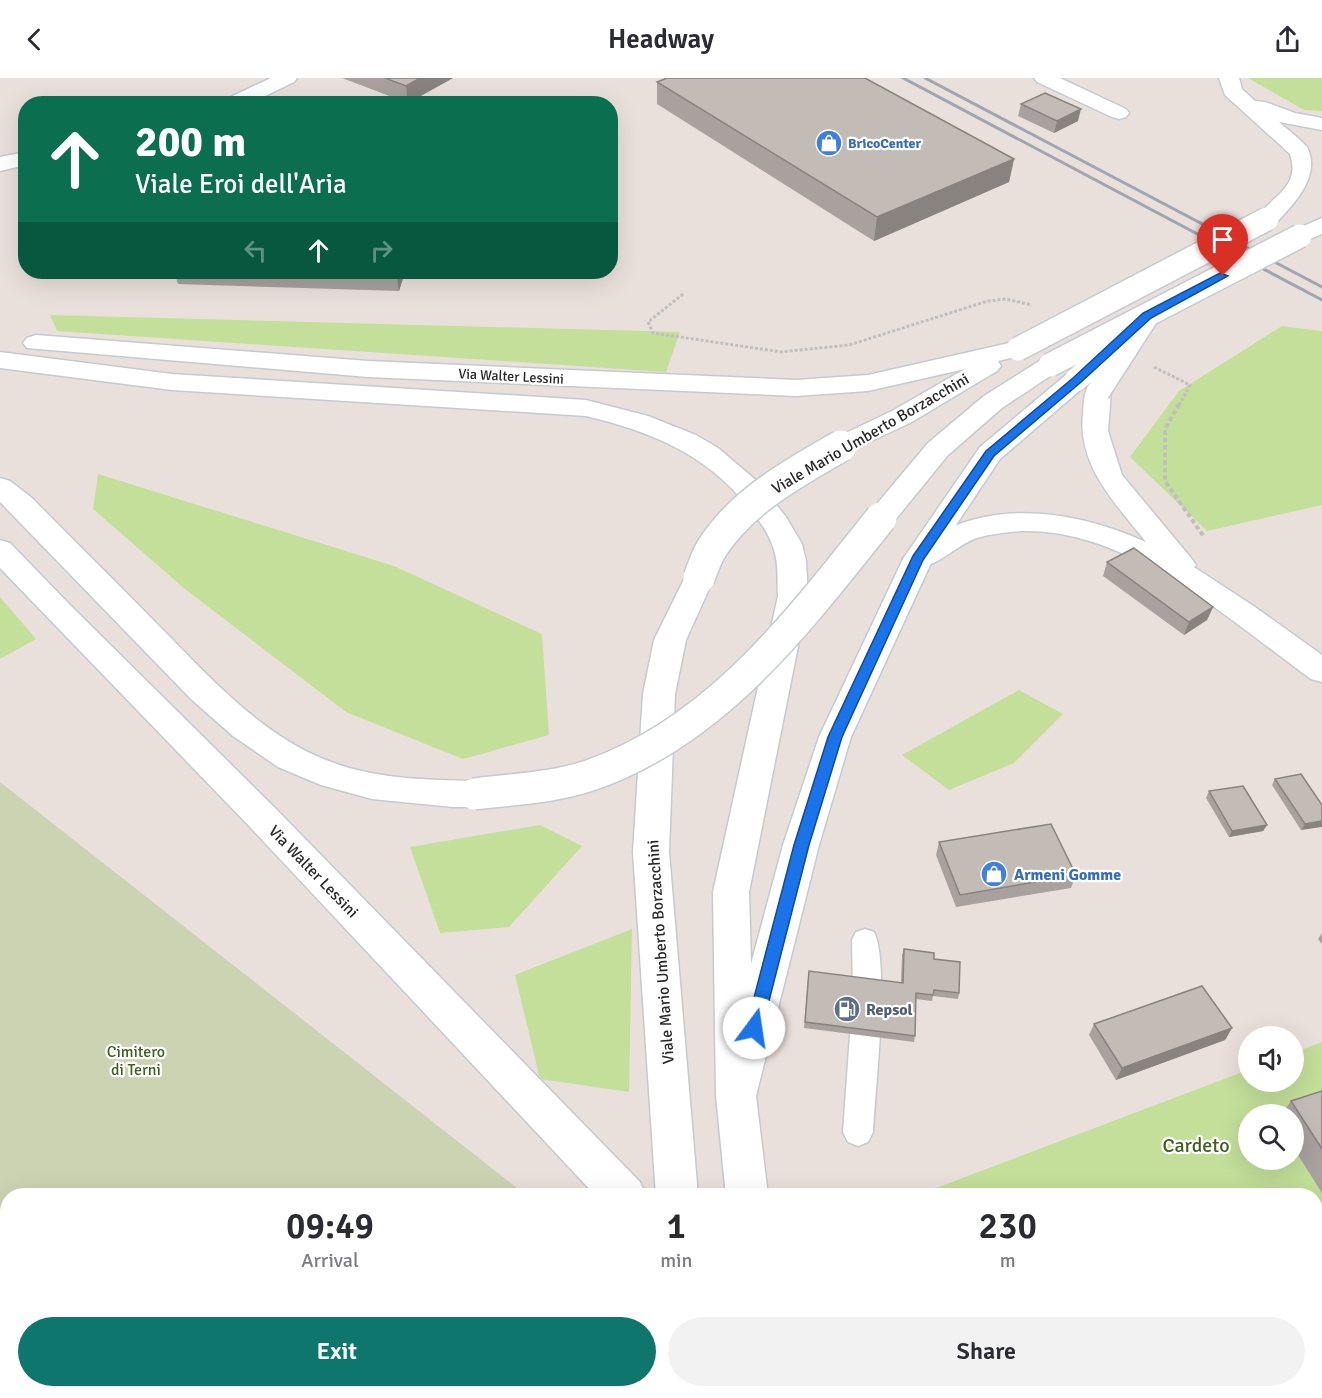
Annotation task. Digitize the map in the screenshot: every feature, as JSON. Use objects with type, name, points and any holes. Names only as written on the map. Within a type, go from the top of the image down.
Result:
[{"type":"main road","points":[[248,96],[287,78]]},
{"type":"main road","points":[[1044,78],[1119,113]]},
{"type":"main road","points":[[1229,78],[1232,91],[1300,152],[1305,167],[1302,183],[1267,219]]},
{"type":"main road","points":[[1242,100],[1290,119],[1322,124]]},
{"type":"main road","points":[[0,164],[18,160]]},
{"type":"main road","name":"Viale Mario Umberto Borzacchini","points":[[676,1188],[651,852],[659,694],[670,640],[712,549],[748,509],[784,480],[842,446],[901,417],[1018,349],[1115,298],[1267,219],[1322,194]]},
{"type":"main road","points":[[0,487],[22,505],[187,675],[261,740],[313,769],[373,787],[417,794],[474,794],[549,785],[591,775],[629,760],[681,732],[776,646],[938,448],[993,402],[1050,365],[1311,233],[1322,225]]},
{"type":"main road","points":[[746,1188],[736,1096],[801,845],[835,737],[918,559],[990,453],[1087,386],[1147,316]]},
{"type":"main road","name":"Via Walter Lessini","points":[[0,340],[368,369],[796,388],[868,383],[1018,349]]},
{"type":"main road","name":"Via Walter Lessini","points":[[0,360],[172,382],[586,408],[634,419],[687,441],[728,466],[749,486],[778,527],[789,551],[793,596],[731,892],[736,1096]]},
{"type":"main road","points":[[1087,386],[1094,431],[1109,477],[1194,580]]},
{"type":"main road","points":[[918,559],[974,529],[1011,523],[1051,523],[1095,532],[1137,547],[1194,580],[1322,671]]},
{"type":"main road","name":"Via Walter Lessini","points":[[0,550],[58,612],[264,819],[617,1188]]},
{"type":"lane","points":[[858,1132],[867,993],[865,940]]},
{"type":"green space","points":[[1248,78],[1322,78],[1322,111],[1304,110]]},
{"type":"green space","points":[[50,315],[680,332],[666,372],[57,331]]},
{"type":"green space","points":[[1282,326],[1322,331],[1322,505],[1207,531],[1130,457],[1179,391]]},
{"type":"green space","points":[[98,474],[394,566],[542,634],[549,735],[463,759],[346,712],[185,589],[93,509]]},
{"type":"green space","points":[[0,597],[36,639],[0,659]]},
{"type":"green space","points":[[1019,690],[1063,714],[1014,763],[949,790],[902,755]]},
{"type":"green space","name":"Cimitero di Terni","points":[[0,782],[517,1188],[0,1188]]},
{"type":"green space","points":[[540,825],[582,846],[509,927],[440,933],[410,847]]},
{"type":"green space","points":[[632,929],[629,1092],[540,1079],[515,975]]},
{"type":"green space","name":"Cardeto","points":[[1322,1042],[1322,1188],[936,1188],[1238,1074],[1238,1092],[1304,1092],[1304,1049]]},
{"type":"building","points":[[385,78],[420,78],[406,86]]},
{"type":"building","name":"BricoCenter","points":[[667,78],[865,78],[1014,159],[877,217],[657,82]]},
{"type":"building","points":[[1045,93],[1081,109],[1057,121],[1021,104]]},
{"type":"building","points":[[1134,548],[1213,607],[1189,622],[1107,562]]},
{"type":"building","points":[[1301,774],[1322,805],[1322,821],[1305,824],[1275,779]]},
{"type":"building","points":[[1243,786],[1267,825],[1232,831],[1209,791]]},
{"type":"building","points":[[1051,824],[1076,875],[960,895],[939,842]]},
{"type":"building","points":[[904,949],[934,953],[934,959],[960,962],[959,993],[934,990],[933,995],[916,993],[915,1036],[805,1022],[809,971],[903,983]]},
{"type":"building","points":[[1202,986],[1232,1028],[1122,1068],[1094,1024]]},
{"type":"building","points":[[1322,1091],[1322,1149],[1304,1121],[1304,1104],[1293,1104],[1291,1101]]},
{"type":"railway","points":[[903,78],[1322,300]]},
{"type":"railway","points":[[925,78],[1322,287]]},
{"type":"place","name":"BricoCenter","points":[[829,143]]},
{"type":"place","name":"Armeni Gomme","points":[[994,874]]},
{"type":"place","name":"Repsol","points":[[847,1009]]},
{"type":"route","points":[[754,1028],[801,845],[835,737],[918,559],[990,453],[1077,380],[1147,316],[1223,276]]}]
